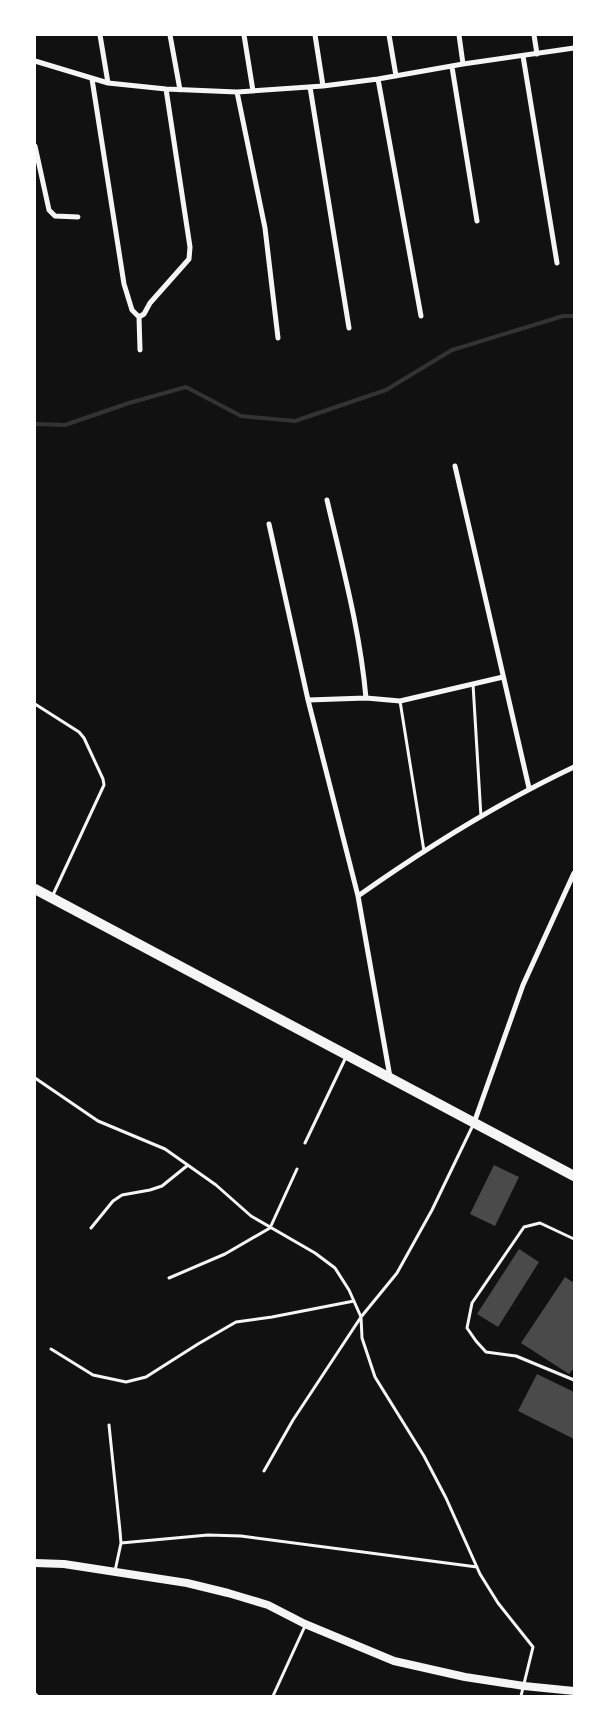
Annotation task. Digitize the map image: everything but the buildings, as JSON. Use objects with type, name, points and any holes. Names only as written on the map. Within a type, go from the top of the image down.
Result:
[{"type":"main road","points":[[35,889],[574,1176]]},
{"type":"street","points":[[100,35],[108,82]]},
{"type":"street","points":[[170,35],[180,90]]},
{"type":"street","points":[[244,35],[254,90]]},
{"type":"street","points":[[315,35],[323,86]]},
{"type":"street","points":[[389,35],[396,76]]},
{"type":"street","points":[[459,35],[463,64]]},
{"type":"street","points":[[534,35],[537,54]]},
{"type":"street","points":[[35,62],[108,82],[166,89],[237,92],[323,86],[378,79],[463,64],[574,48]]},
{"type":"street","points":[[523,56],[557,263]]},
{"type":"street","points":[[452,66],[477,222]]},
{"type":"street","points":[[92,79],[124,284],[132,310],[139,317],[140,350]]},
{"type":"street","points":[[378,79],[421,316]]},
{"type":"street","points":[[310,87],[350,328]]},
{"type":"street","points":[[139,317],[144,314],[150,303],[189,259],[190,247],[166,89]]},
{"type":"street","points":[[237,92],[264,228],[278,338]]},
{"type":"street","points":[[35,146],[49,210],[55,216],[78,217]]},
{"type":"street","points":[[455,466],[529,788]]},
{"type":"street","points":[[327,500],[354,618],[363,666],[366,698]]},
{"type":"street","points":[[269,524],[308,700],[358,896],[391,1078]]},
{"type":"street","points":[[308,700],[366,698],[400,701],[503,677]]},
{"type":"street","points":[[358,896],[424,851],[529,788],[574,767]]},
{"type":"street","points":[[474,1123],[524,985],[574,873]]},
{"type":"street","points":[[35,1563],[64,1564],[187,1583],[228,1593],[268,1606],[394,1661],[524,1686],[574,1691]]},
{"type":"lane","points":[[473,684],[481,817]]},
{"type":"lane","points":[[400,701],[424,851]]},
{"type":"lane","points":[[35,704],[79,732],[84,738],[104,785],[52,898]]},
{"type":"lane","points":[[305,1143],[347,1054]]},
{"type":"lane","points":[[35,1078],[98,1121],[166,1149],[216,1185],[251,1216],[315,1253],[335,1268],[361,1317],[362,1338],[374,1376],[424,1456],[446,1498],[477,1567],[498,1603],[533,1647],[521,1696]]},
{"type":"lane","points":[[264,1471],[292,1420],[361,1317],[396,1273],[432,1210],[474,1123]]},
{"type":"lane","points":[[91,1228],[113,1202],[122,1195],[162,1186],[188,1165]]},
{"type":"lane","points":[[169,1278],[225,1254],[270,1228],[297,1169]]},
{"type":"lane","points":[[574,1239],[540,1223],[524,1227],[472,1303],[467,1328],[486,1352],[516,1356],[574,1380]]},
{"type":"lane","points":[[51,1349],[92,1375],[126,1382],[146,1378],[236,1322],[354,1301]]},
{"type":"lane","points":[[109,1426],[120,1543],[115,1572]]},
{"type":"lane","points":[[120,1543],[208,1535],[241,1536],[477,1567]]},
{"type":"lane","points":[[273,1696],[306,1624]]},
{"type":"waterway","points":[[35,424],[65,425],[129,403],[186,387],[241,416],[295,421],[386,390],[452,350],[563,316],[574,316]]}]
